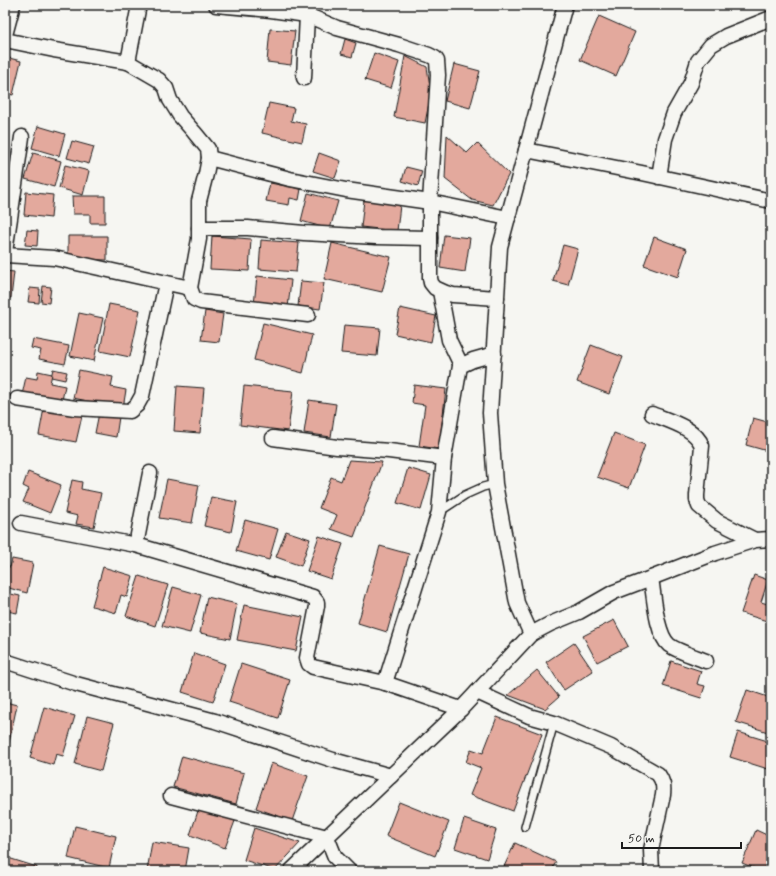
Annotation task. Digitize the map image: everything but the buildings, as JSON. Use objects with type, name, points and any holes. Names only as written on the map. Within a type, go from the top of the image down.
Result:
[{"type":"street","points":[[5,35],[13,5]]},
{"type":"street","points":[[128,62],[139,5]]},
{"type":"street","points":[[216,5],[271,10],[308,10],[337,28],[399,45],[435,58],[437,61],[438,75],[430,202],[431,283],[440,291],[453,295],[497,298]]},
{"type":"street","points":[[531,634],[517,603],[495,484],[490,413],[500,247],[565,5]]},
{"type":"street","points":[[304,78],[308,10]]},
{"type":"street","points":[[659,177],[665,139],[674,113],[691,83],[698,61],[711,45],[726,36],[771,18]]},
{"type":"street","points":[[5,40],[54,50],[128,62],[159,80],[166,88],[170,100],[180,116],[208,149],[209,158],[199,201],[199,239],[190,288],[194,299],[201,302],[308,315]]},
{"type":"street","points":[[5,252],[22,138]]},
{"type":"street","points":[[526,150],[771,201]]},
{"type":"street","points":[[209,158],[290,179],[346,190],[430,202],[508,218]]},
{"type":"street","points":[[199,228],[248,228],[304,233],[430,238]]},
{"type":"street","points":[[5,255],[54,258],[190,288]]},
{"type":"street","points":[[17,399],[75,408],[130,411],[137,405],[142,396],[166,283]]},
{"type":"street","points":[[440,291],[449,340],[461,365]]},
{"type":"street","points":[[384,683],[439,512],[444,458],[459,368],[461,365],[473,360],[494,354]]},
{"type":"street","points":[[652,414],[690,431],[700,440],[702,446],[697,495],[699,506],[717,521],[755,540]]},
{"type":"street","points":[[273,438],[337,447],[389,451],[444,458]]},
{"type":"street","points":[[136,545],[150,473]]},
{"type":"street","points":[[21,523],[136,545],[313,597],[316,600],[317,606],[307,658],[309,664],[313,667],[384,683],[461,709]]},
{"type":"street","points":[[291,871],[461,709],[531,634],[579,612],[614,592],[715,553],[755,540],[771,539]]},
{"type":"street","points":[[651,578],[659,629],[664,639],[670,645],[706,661]]},
{"type":"street","points":[[5,661],[76,684],[215,721],[333,760],[391,776]]},
{"type":"street","points":[[477,692],[529,716],[554,723],[611,747],[658,774],[664,787],[651,850],[652,871]]},
{"type":"street","points":[[172,796],[327,837]]},
{"type":"street","points":[[327,837],[335,857],[349,871]]},
{"type":"lane","points":[[439,512],[465,495],[483,487],[495,484]]},
{"type":"lane","points":[[525,827],[554,723]]}]
